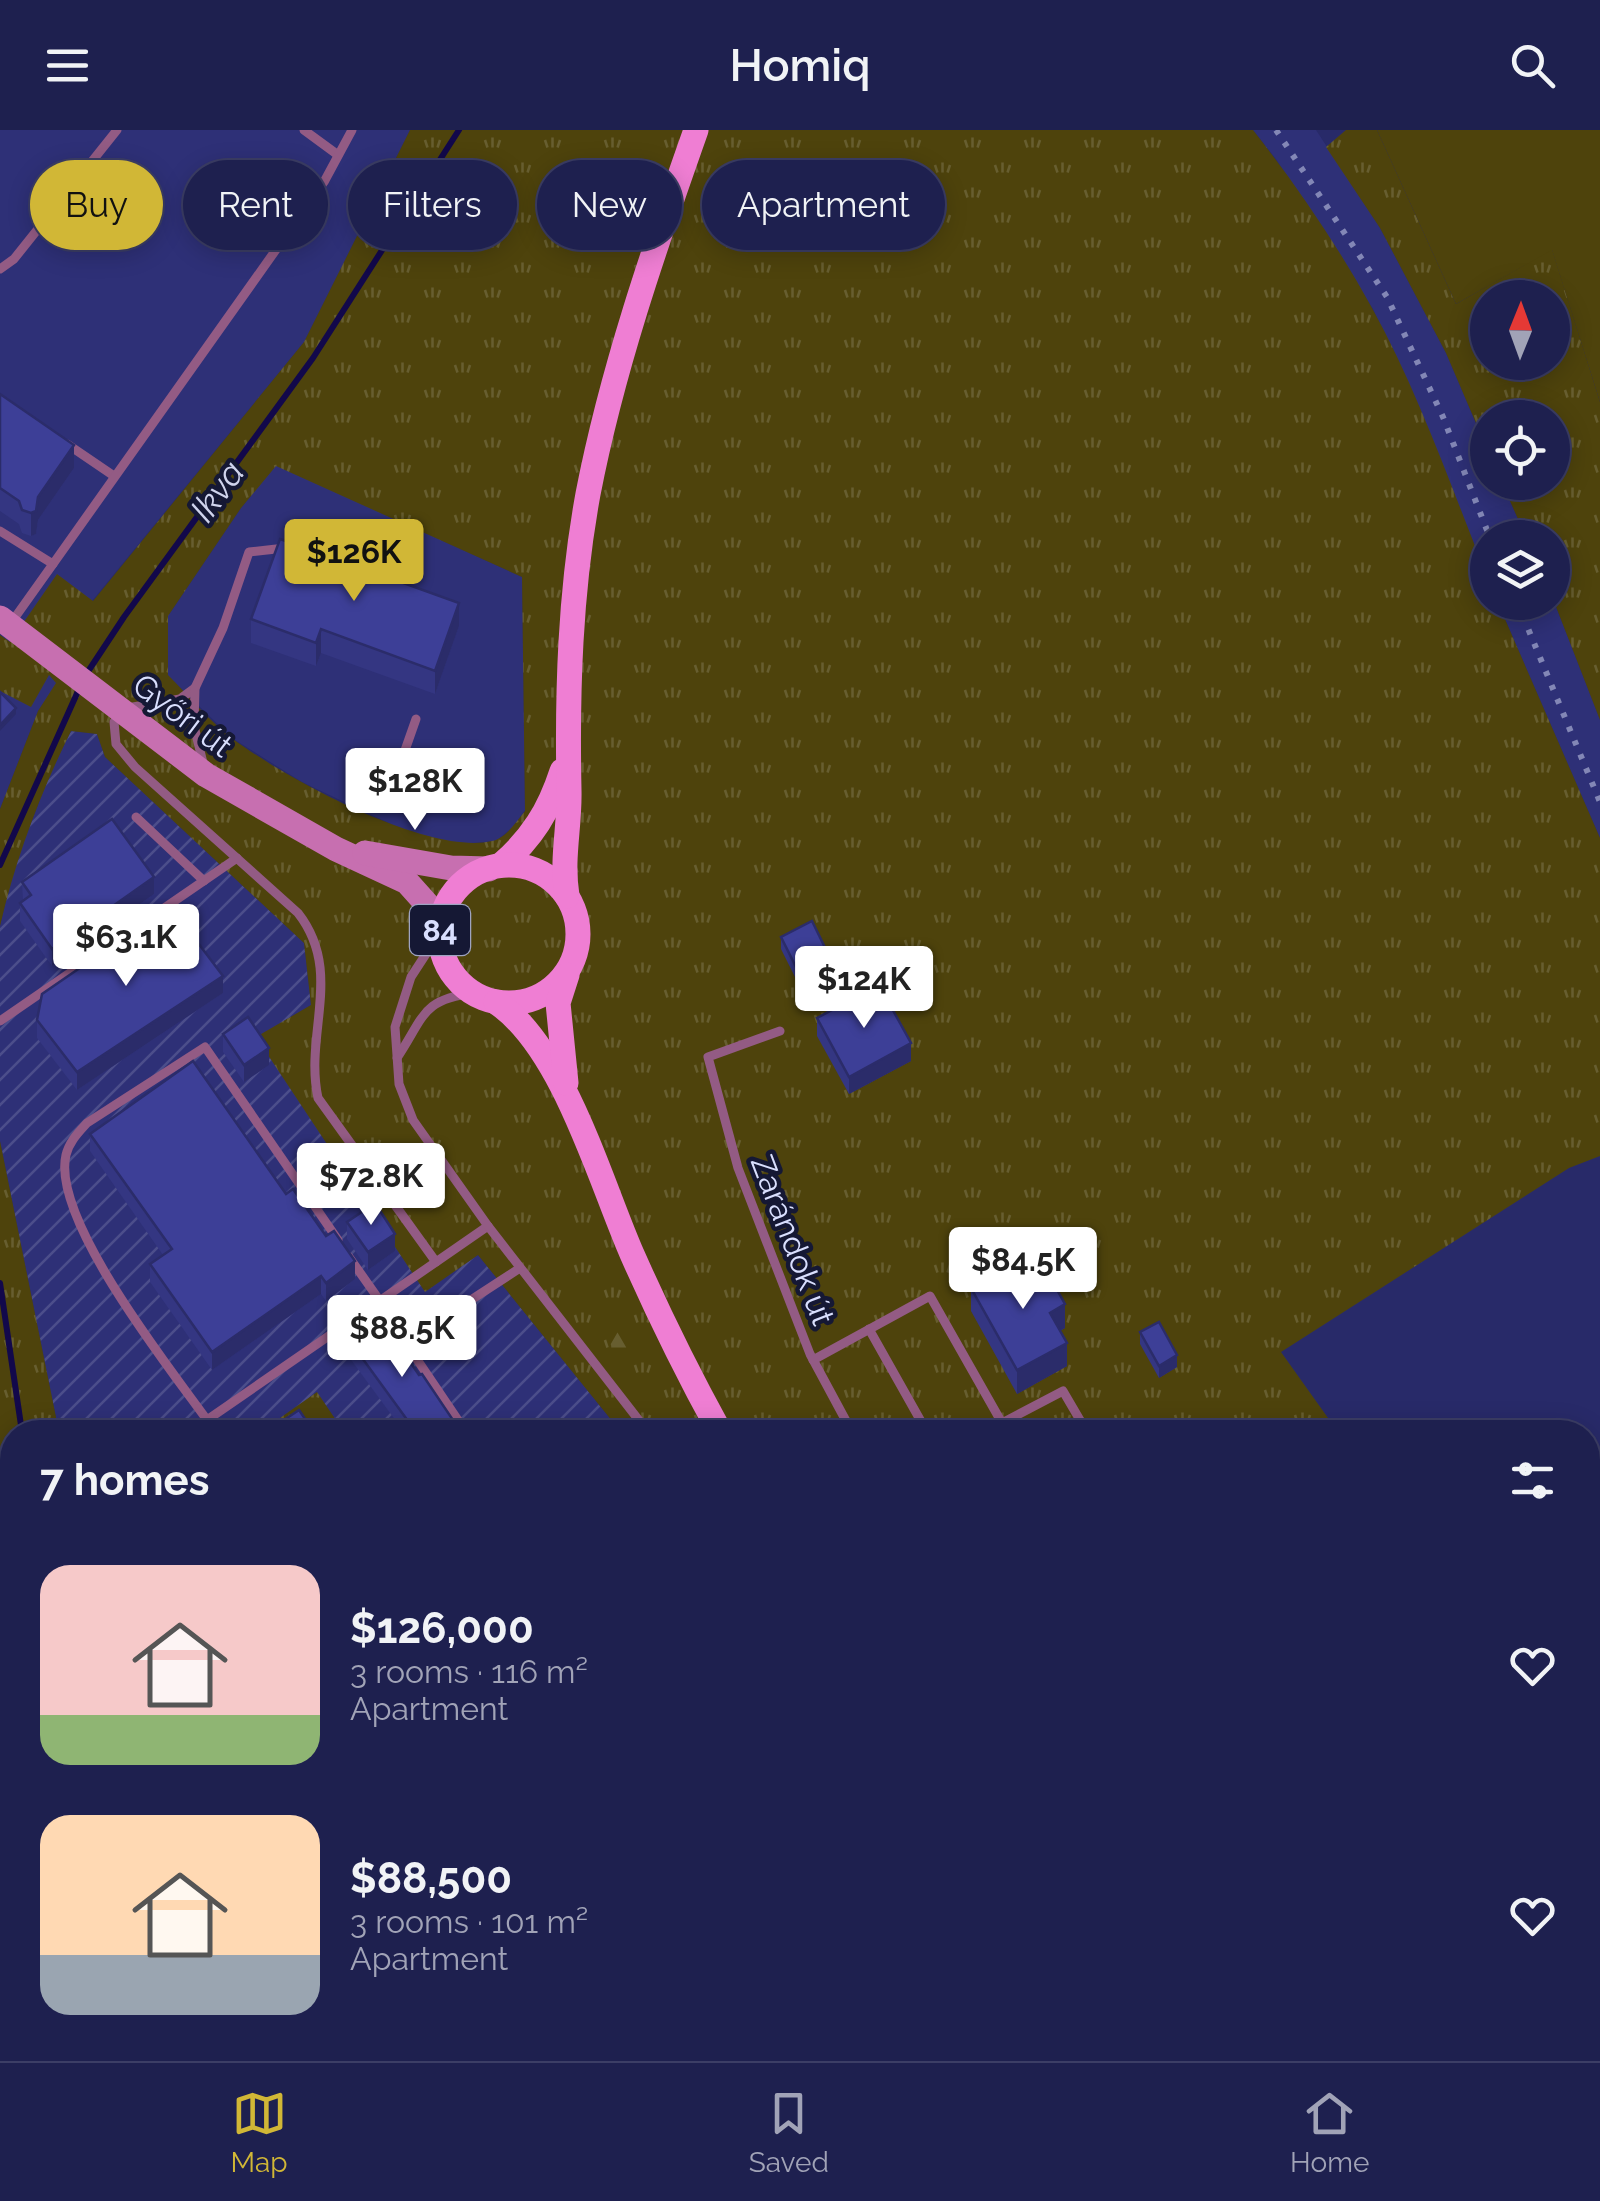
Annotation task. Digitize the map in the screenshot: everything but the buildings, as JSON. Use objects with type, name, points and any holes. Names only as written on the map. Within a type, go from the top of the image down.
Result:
[{"type":"main road","name":"84","points":[[570,1102],[560,1047],[558,1004],[576,938],[575,914],[567,896],[563,866],[569,792],[566,757],[570,634],[588,491],[618,368],[696,130]]},
{"type":"main road","name":"Győri út","points":[[5,622],[206,775],[336,848],[407,882],[440,927]]},
{"type":"main road","name":"84","points":[[566,757],[541,822],[525,844],[495,867],[465,880],[452,894],[440,927],[448,966],[485,998],[510,1012],[529,1033],[570,1102],[671,1342],[713,1420]]},
{"type":"main road","name":"Győri út","points":[[336,848],[451,868],[495,867]]},
{"type":"main road","points":[[495,867],[535,870],[551,879],[567,896]]},
{"type":"main road","points":[[485,998],[513,1003],[543,993],[568,970]]},
{"type":"lane","points":[[0,270],[14,259],[117,130]]},
{"type":"lane","points":[[304,130],[338,155]]},
{"type":"lane","points":[[5,622],[53,564],[312,198],[352,130]]},
{"type":"lane","points":[[50,432],[114,476]]},
{"type":"lane","points":[[0,530],[53,564]]},
{"type":"lane","points":[[206,775],[194,726],[195,688],[223,628],[249,552],[281,546],[297,551]]},
{"type":"lane","points":[[195,688],[180,699],[150,706],[116,706],[116,744],[135,767],[298,912],[311,929],[318,948],[322,993],[312,1073],[318,1098],[436,1262]]},
{"type":"lane","points":[[397,772],[416,719]]},
{"type":"lane","points":[[136,817],[204,881]]},
{"type":"lane","points":[[0,1021],[238,858]]},
{"type":"lane","points":[[440,927],[404,992],[395,1026],[399,1084],[413,1120],[488,1226],[639,1420]]},
{"type":"lane","points":[[397,1058],[430,1006],[445,996],[485,998]]},
{"type":"lane","name":"Zarándok út","points":[[780,1030],[708,1057],[738,1168],[813,1360],[846,1420]]},
{"type":"lane","points":[[380,1301],[202,1042],[87,1123],[73,1139],[65,1157],[66,1184],[73,1208],[116,1291],[207,1420],[380,1301],[488,1226]]},
{"type":"lane","points":[[458,1420],[414,1354],[414,1337],[520,1268]]},
{"type":"lane","points":[[813,1360],[930,1296],[1000,1420]]},
{"type":"lane","points":[[869,1328],[920,1420]]},
{"type":"lane","points":[[1008,1420],[1063,1390],[1081,1420]]},
{"type":"shaded area","points":[[0,130],[410,130],[395,160],[348,160],[350,250],[304,342],[92,601],[50,674],[57,683],[38,711],[0,809]]},
{"type":"shaded area","points":[[1253,130],[1316,130],[1380,228],[1446,353],[1470,409],[1470,500],[1510,500],[1518,520],[1470,520],[1470,534],[1373,309]]},
{"type":"shaded area","points":[[276,465],[522,577],[525,810],[496,841],[461,844],[412,834],[302,782],[232,738],[167,675],[168,616],[241,508]]},
{"type":"shaded area","points":[[1505,620],[1561,620],[1600,720],[1600,838]]},
{"type":"shaded area","points":[[71,731],[97,734],[105,757],[304,943],[311,1005],[257,1037],[425,1291],[478,1255],[611,1420],[336,1420],[317,1393],[278,1420],[57,1420],[0,1141],[0,926],[14,867]]},
{"type":"green space","points":[[410,130],[1253,130],[1331,239],[1389,340],[1470,532],[1470,620],[1505,620],[1600,838],[1600,1156],[1569,1168],[1281,1352],[1329,1420],[611,1420],[478,1255],[425,1292],[256,1037],[311,1005],[304,943],[105,757],[97,734],[71,731],[30,826],[0,926],[0,809],[38,711],[56,683],[49,675],[31,707],[0,691],[0,635],[10,642],[57,574],[93,601],[304,342],[350,250],[517,250],[517,160],[395,160]],"holes":[[[276,466],[522,577],[525,811],[506,833],[492,841],[465,843],[396,826],[358,810],[286,774],[233,739],[168,675],[168,616],[241,508]]]},
{"type":"green space","points":[[1346,130],[1377,130],[1456,304],[1470,296],[1470,380],[1570,380],[1570,306],[1600,402],[1600,720],[1561,620],[1570,620],[1570,520],[1518,520],[1510,500],[1570,500],[1570,400],[1470,400],[1470,409],[1446,353],[1380,228],[1326,147]]},
{"type":"green space","points":[[1377,130],[1600,130],[1600,402],[1570,307],[1570,280],[1561,280],[1552,250],[1499,280],[1470,280],[1470,296],[1456,304]]},
{"type":"green space","points":[[1552,249],[1562,280],[1498,280]]},
{"type":"green space","points":[[0,1141],[57,1420],[0,1420]]},
{"type":"green space","points":[[622,1327],[635,1343],[630,1379],[606,1336]]},
{"type":"green space","points":[[317,1392],[336,1420],[277,1420]]},
{"type":"waterway","name":"Ikva","points":[[87,673],[313,358],[459,130]]},
{"type":"waterway","name":"Ikva","points":[[0,865],[79,689]]},
{"type":"waterway","name":"Ikva","points":[[0,1283],[20,1420]]},
{"type":"railway","points":[[1276,130],[1387,297],[1443,417],[1483,520]]},
{"type":"railway","points":[[1524,620],[1600,802]]}]
